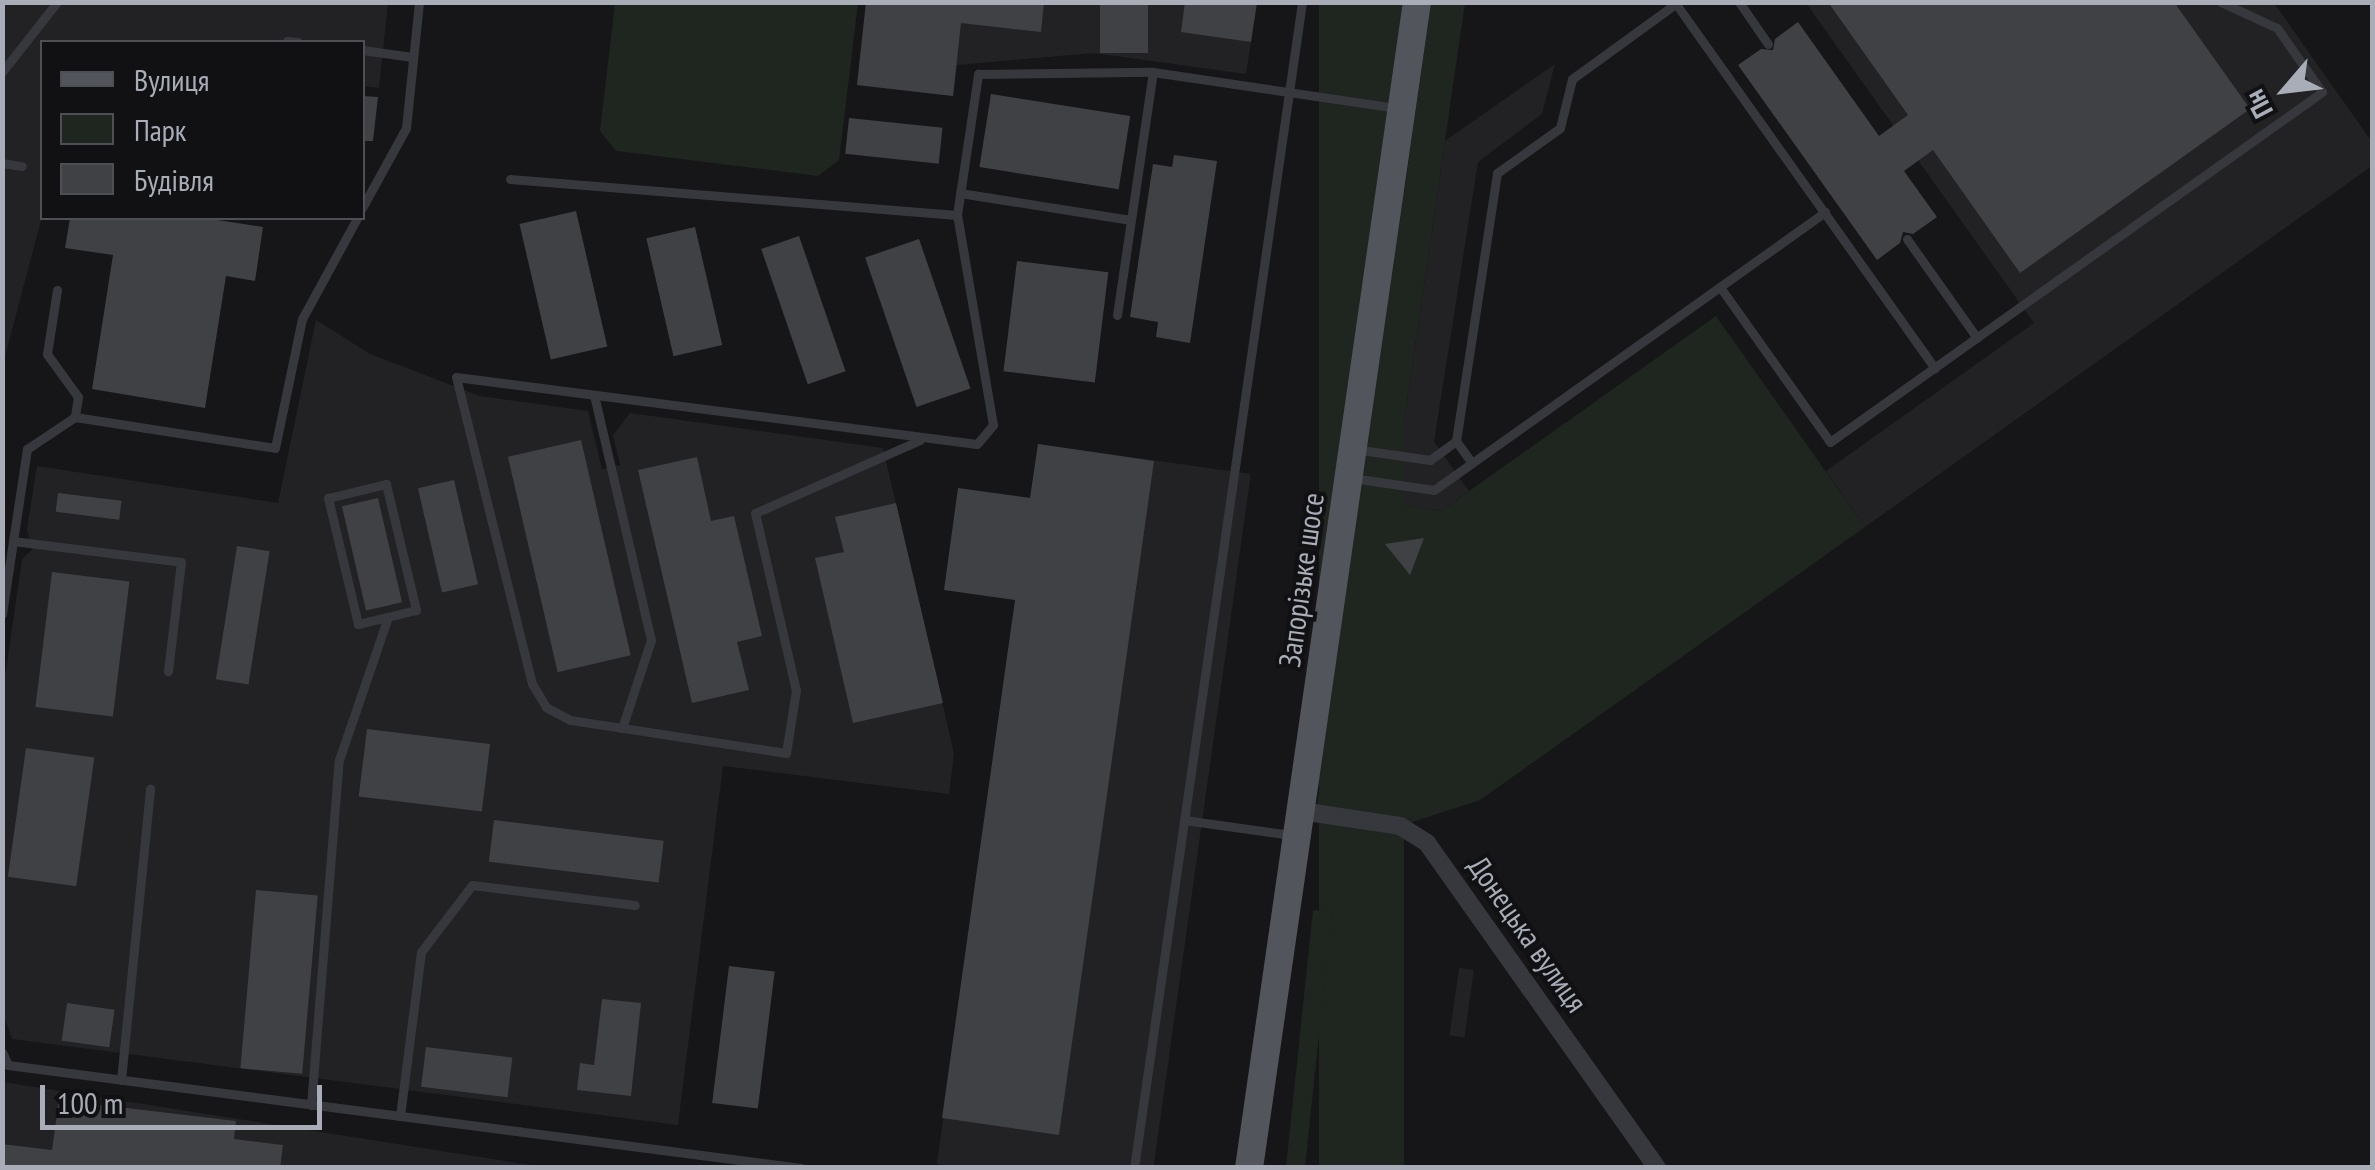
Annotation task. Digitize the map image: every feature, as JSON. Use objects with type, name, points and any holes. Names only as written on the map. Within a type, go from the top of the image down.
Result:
[{"type":"main road","name":"Запорізьке шосе","points":[[1250,1168],[1417,2]]},
{"type":"street","name":"Донецька вулиця","points":[[1299,824],[1400,826],[1427,843],[1657,1168]]},
{"type":"lane","points":[[2,72],[57,2]]},
{"type":"lane","points":[[365,203],[406,128],[419,2]]},
{"type":"lane","points":[[1134,1168],[1302,2]]},
{"type":"lane","points":[[1739,2],[1768,44]]},
{"type":"lane","points":[[1720,287],[1830,442],[2322,92],[2277,28],[2221,2]]},
{"type":"lane","points":[[1472,463],[1456,440],[1497,173],[1560,128],[1572,79],[1677,3],[1935,368]]},
{"type":"lane","points":[[365,50],[414,57]]},
{"type":"lane","points":[[1117,315],[1153,72]]},
{"type":"lane","points":[[920,440],[755,513],[796,690],[786,753],[570,720],[546,707],[532,684],[456,376],[920,440],[977,444],[992,424],[957,214],[978,74],[1153,72],[1402,109]]},
{"type":"lane","points":[[2,163],[22,166]]},
{"type":"lane","points":[[510,179],[957,214]]},
{"type":"lane","points":[[960,194],[1131,220]]},
{"type":"lane","points":[[1349,478],[1434,490],[1824,212]]},
{"type":"lane","points":[[2,614],[27,449],[75,416],[275,448],[302,319],[356,220]]},
{"type":"lane","points":[[1907,239],[1977,338]]},
{"type":"lane","points":[[57,290],[47,354],[78,397],[75,416]]},
{"type":"lane","points":[[594,396],[651,640],[622,728]]},
{"type":"lane","points":[[1353,448],[1430,460],[1456,440]]},
{"type":"lane","points":[[386,484],[416,610],[388,617],[358,624],[328,498],[386,484]]},
{"type":"lane","points":[[13,542],[182,562],[168,671]]},
{"type":"lane","points":[[311,1104],[339,760],[388,617]]},
{"type":"lane","points":[[122,1080],[150,788]]},
{"type":"lane","points":[[1184,820],[1299,824]]},
{"type":"lane","points":[[400,1116],[421,952],[472,884],[635,906]]},
{"type":"lane","points":[[2,1052],[8,1065],[800,1168]]},
{"type":"lane","points":[[681,1168],[683,1152]]},
{"type":"shaded area","points":[[3,3],[388,3],[379,88],[365,86],[365,40],[40,40],[41,220],[3,364]]},
{"type":"shaded area","points":[[866,3],[1257,3],[1246,74],[1094,53],[957,65],[953,96],[857,85]]},
{"type":"shaded area","points":[[1806,3],[2274,3],[2372,142],[2372,166],[1865,527],[1826,471],[2034,323]]},
{"type":"shaded area","points":[[1555,64],[1542,114],[1478,162],[1434,442],[1469,491],[1441,511],[1392,504],[1445,141]]},
{"type":"shaded area","points":[[316,320],[370,354],[480,396],[588,411],[602,469],[620,465],[613,435],[630,413],[883,448],[954,753],[949,794],[723,766],[678,1125],[12,1039],[3,1013],[3,691],[22,559],[32,550],[27,529],[37,466],[278,503]]},
{"type":"shaded area","points":[[1038,444],[1251,474],[1153,1168],[966,1168],[937,1164]]},
{"type":"shaded area","points":[[1459,968],[1474,970],[1464,1037],[1450,1035]]},
{"type":"shaded area","points":[[3,1082],[543,1167],[3,1167]]},
{"type":"green space","points":[[615,3],[858,3],[839,160],[818,176],[616,151],[600,131]]},
{"type":"green space","points":[[1319,3],[1404,3],[1404,1168],[1319,1168]]},
{"type":"green space","points":[[1431,3],[1465,3],[1392,504],[1441,511],[1716,316],[1865,527],[1480,800],[1400,826],[1316,813]]},
{"type":"green space","points":[[1313,910],[1332,912],[1305,1168],[1286,1168]]},
{"type":"building","points":[[866,2],[1044,2],[1041,32],[961,23],[953,96],[857,85]]},
{"type":"building","points":[[1100,2],[1148,2],[1148,53],[1100,53]]},
{"type":"building","points":[[1185,2],[1257,2],[1251,42],[1181,32]]},
{"type":"building","points":[[1828,2],[2174,2],[2250,109],[2020,273],[1933,150],[1904,171],[1937,217],[1913,234],[1903,232],[1900,243],[1877,260],[1738,65],[1761,49],[1773,50],[1775,39],[1798,22],[1879,136],[1908,115]]},
{"type":"building","points":[[991,94],[1130,116],[1119,189],[979,167]]},
{"type":"building","points":[[365,96],[378,97],[373,141],[365,141]]},
{"type":"building","points":[[849,118],[942,128],[939,164],[845,154]]},
{"type":"building","points":[[1174,155],[1217,161],[1190,343],[1156,337],[1158,322],[1130,317],[1153,164],[1172,167]]},
{"type":"building","points":[[576,211],[607,346],[551,359],[519,224]]},
{"type":"building","points":[[70,220],[218,220],[263,227],[255,281],[226,276],[205,408],[92,389],[113,255],[65,248]]},
{"type":"building","points":[[695,227],[722,345],[674,356],[646,238]]},
{"type":"building","points":[[799,236],[846,371],[808,384],[761,249]]},
{"type":"building","points":[[919,239],[970,388],[917,407],[865,258]]},
{"type":"building","points":[[1017,261],[1108,272],[1095,382],[1003,371]]},
{"type":"building","points":[[581,440],[631,655],[558,672],[508,457]]},
{"type":"building","points":[[1038,444],[1154,461],[1059,1135],[942,1118],[1015,600],[944,590],[958,488],[1030,498]]},
{"type":"building","points":[[697,457],[711,521],[734,516],[762,636],[737,642],[749,690],[692,703],[638,470]]},
{"type":"building","points":[[454,480],[478,584],[442,593],[418,488]]},
{"type":"building","points":[[58,493],[122,501],[119,520],[56,512]]},
{"type":"building","points":[[378,498],[402,602],[366,611],[342,506]]},
{"type":"building","points":[[896,503],[943,703],[853,723],[815,558],[844,552],[835,517]]},
{"type":"building","points":[[1424,538],[1410,575],[1385,544]]},
{"type":"building","points":[[237,546],[270,551],[248,685],[216,679]]},
{"type":"building","points":[[52,572],[129,582],[113,716],[35,707]]},
{"type":"building","points":[[367,729],[490,744],[482,812],[359,796]]},
{"type":"building","points":[[26,748],[94,758],[76,886],[8,877]]},
{"type":"building","points":[[494,820],[664,841],[659,883],[489,862]]},
{"type":"building","points":[[256,890],[318,895],[302,1074],[240,1068]]},
{"type":"building","points":[[729,966],[775,972],[758,1109],[712,1103]]},
{"type":"building","points":[[602,999],[641,1003],[631,1096],[577,1090],[580,1063],[594,1065]]},
{"type":"building","points":[[67,1003],[115,1010],[109,1047],[62,1041]]},
{"type":"building","points":[[426,1047],[512,1058],[507,1097],[421,1087]]},
{"type":"building","points":[[59,1100],[236,1121],[234,1139],[283,1145],[280,1168],[2,1168],[2,1144],[52,1150]]}]
